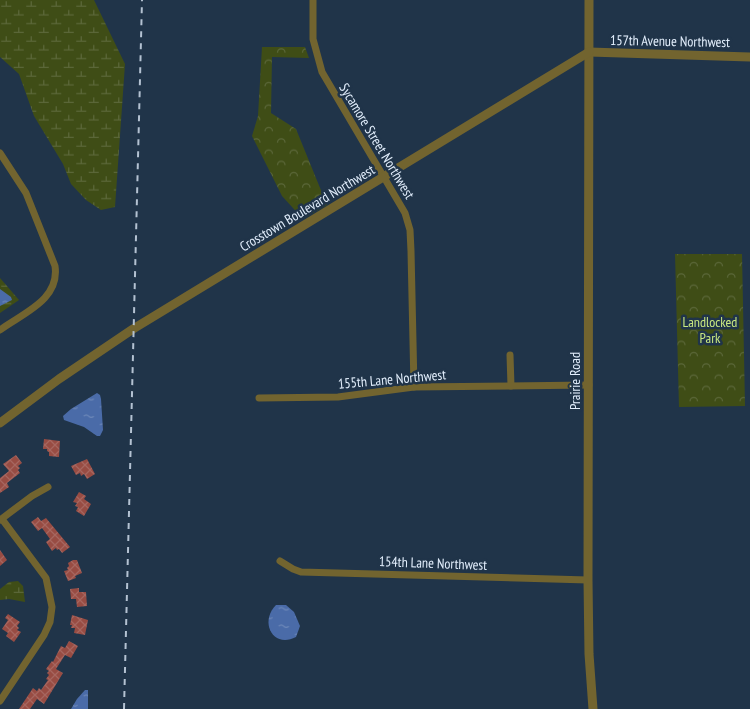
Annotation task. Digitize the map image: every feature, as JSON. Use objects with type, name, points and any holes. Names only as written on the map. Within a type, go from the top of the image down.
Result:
[{"type":"street","name":"Sycamore Street Northwest","points":[[313,0],[313,39],[322,72],[405,213],[410,230],[414,386]]},
{"type":"street","points":[[589,0],[589,52]]},
{"type":"street","name":"Crosstown Boulevard Northwest","points":[[0,423],[66,374],[133,329],[589,52]]},
{"type":"street","name":"157th Avenue Northwest","points":[[589,52],[750,57]]},
{"type":"street","name":"Prairie Road","points":[[589,52],[588,580],[589,654],[594,709]]},
{"type":"street","points":[[0,154],[26,193],[57,274],[55,284],[45,300],[0,330]]},
{"type":"street","points":[[510,355],[510,386]]},
{"type":"street","name":"155th Lane Northwest","points":[[259,398],[338,397],[414,386],[588,385]]},
{"type":"street","points":[[0,701],[44,635],[50,622],[52,607],[46,578],[1,519],[32,496],[48,487]]},
{"type":"street","name":"154th Lane Northwest","points":[[280,561],[301,572],[588,580]]},
{"type":"green space","points":[[0,0],[94,0],[125,64],[115,207],[101,210],[86,200],[71,184],[63,164],[34,116],[19,74],[0,57]]},
{"type":"green space","points":[[262,47],[305,47],[309,58],[272,57],[271,113],[296,129],[327,205],[303,219],[282,196],[252,136],[258,116]]},
{"type":"green space","name":"Landlocked Park","points":[[675,254],[742,254],[745,406],[679,407]]},
{"type":"green space","points":[[0,278],[19,300],[0,313]]},
{"type":"green space","points":[[18,581],[23,586],[25,602],[9,599],[0,600],[0,589],[9,582]]},
{"type":"water","points":[[0,289],[11,297],[12,300],[0,306]]},
{"type":"water","points":[[97,393],[101,399],[103,430],[100,436],[84,427],[64,420],[63,416]]},
{"type":"water","points":[[276,605],[286,605],[294,612],[300,626],[296,637],[288,640],[281,639],[275,637],[271,632],[269,619]]},
{"type":"water","points":[[85,690],[88,690],[88,709],[71,709],[77,699]]},
{"type":"building","points":[[44,439],[60,441],[59,457],[49,456],[47,449],[43,449]]},
{"type":"building","points":[[16,455],[22,463],[18,466],[20,473],[7,483],[9,487],[0,493],[0,478],[9,471],[3,464]]},
{"type":"building","points":[[87,459],[95,474],[87,479],[84,474],[81,476],[80,473],[76,475],[71,466]]},
{"type":"building","points":[[79,492],[86,496],[84,499],[91,504],[84,516],[76,511],[78,507],[75,506],[77,503],[73,502]]},
{"type":"building","points":[[38,517],[41,521],[46,518],[70,547],[62,553],[56,548],[52,551],[46,542],[50,539],[42,528],[38,531],[31,522]]},
{"type":"building","points":[[0,550],[7,560],[0,566]]},
{"type":"building","points":[[77,560],[82,573],[68,581],[64,571],[68,570],[68,563]]},
{"type":"building","points":[[79,588],[79,592],[86,592],[87,606],[77,607],[76,599],[71,599],[70,589]]},
{"type":"building","points":[[8,614],[20,622],[17,630],[21,632],[14,642],[6,636],[8,633],[2,629],[8,620],[5,618]]},
{"type":"building","points":[[72,615],[88,620],[85,635],[74,633],[75,628],[71,628],[72,625],[70,625]]},
{"type":"building","points":[[69,641],[78,646],[71,658],[65,655],[56,669],[63,673],[44,704],[37,699],[30,709],[19,709],[33,688],[37,691],[39,688],[41,690],[48,680],[46,679],[49,671],[46,669],[53,662],[61,646],[65,648]]},
{"type":"railway","points":[[124,709],[142,0]]}]
